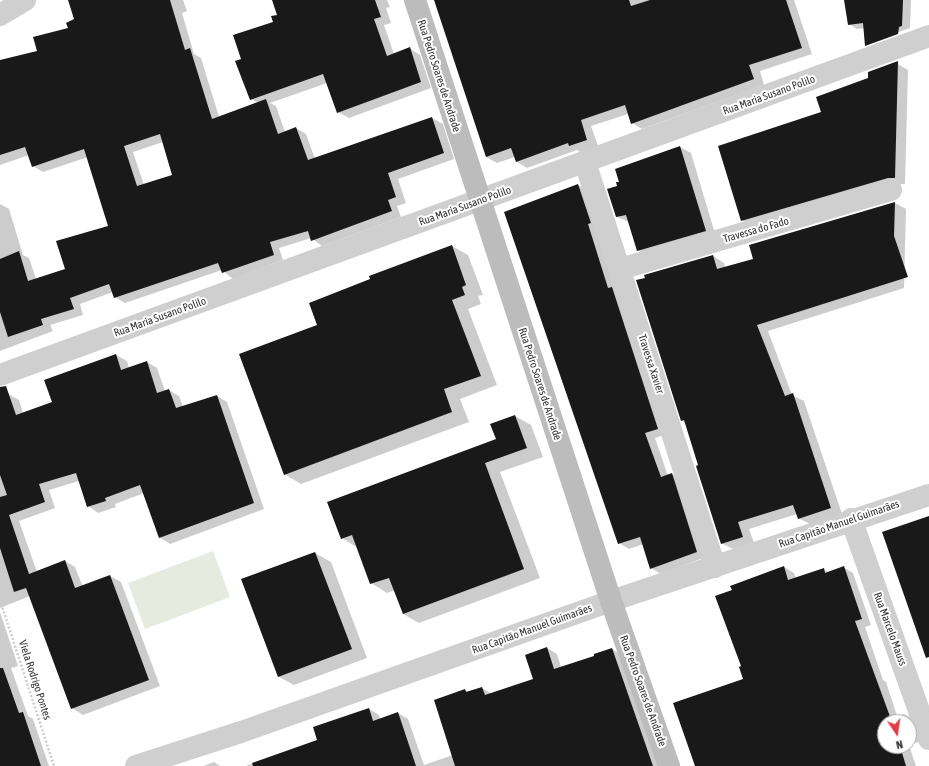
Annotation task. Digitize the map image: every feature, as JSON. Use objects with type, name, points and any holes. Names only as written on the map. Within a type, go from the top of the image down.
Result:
[{"type":"street","points":[[0,15],[25,0]]},
{"type":"street","name":"Rua Pedro Soares de Andrade","points":[[415,0],[611,601],[669,766]]},
{"type":"street","name":"Rua Maria Susano Polilo","points":[[0,375],[929,36]]},
{"type":"street","name":"Travessa Xavier","points":[[585,162],[715,566]]},
{"type":"street","name":"Travessa do Fado","points":[[620,269],[891,190]]},
{"type":"street","name":"Rua Capitão Manuel Guimarães","points":[[136,766],[241,732],[611,601],[851,519],[929,495]]},
{"type":"street","name":"Rua Marcelo Mauss","points":[[851,519],[929,739]]},
{"type":"path","name":"Viela Rodrigo Pontes","points":[[0,600],[54,766]]},
{"type":"shaded area","points":[[213,551],[230,597],[145,629],[128,583]]},
{"type":"building","points":[[68,0],[170,0],[185,50],[190,48],[212,119],[266,99],[278,134],[296,127],[308,160],[432,117],[444,153],[388,173],[396,197],[388,200],[392,211],[311,241],[308,231],[270,242],[274,255],[222,273],[218,263],[114,298],[109,284],[70,298],[74,309],[41,319],[43,325],[8,337],[0,312],[0,259],[19,251],[28,281],[65,269],[56,241],[108,226],[84,149],[32,167],[25,147],[0,155],[0,60],[37,51],[33,37],[68,28],[66,23],[74,19]],"holes":[[[160,134],[172,175],[137,186],[124,146]]]},
{"type":"building","points":[[272,0],[375,0],[381,17],[374,19],[387,56],[410,47],[421,82],[337,113],[323,74],[250,100],[235,61],[241,59],[233,35],[273,22],[271,16],[277,15]]},
{"type":"building","points":[[434,0],[629,0],[631,6],[650,0],[786,0],[802,48],[749,65],[754,79],[631,124],[625,105],[581,120],[587,140],[569,146],[568,143],[516,162],[511,148],[486,157]]},
{"type":"building","points":[[844,0],[903,0],[902,26],[899,27],[898,34],[865,46],[863,23],[848,25]]},
{"type":"building","points":[[898,61],[895,178],[888,178],[741,221],[718,146],[821,112],[816,97],[868,78],[868,72]]},
{"type":"building","points":[[680,146],[706,231],[637,251],[626,215],[616,217],[607,189],[617,186],[616,182],[619,182],[615,169]]},
{"type":"building","points":[[578,184],[591,223],[588,224],[608,288],[612,287],[658,429],[645,433],[661,477],[672,473],[697,552],[650,569],[640,537],[618,544],[504,212]]},
{"type":"building","points":[[895,202],[894,236],[908,277],[757,325],[785,396],[793,393],[831,508],[798,519],[793,505],[738,522],[743,537],[721,544],[696,466],[698,465],[684,420],[681,421],[636,280],[645,278],[644,275],[713,255],[717,269],[753,259],[749,245]]},
{"type":"building","points":[[452,245],[466,285],[462,287],[465,295],[452,300],[481,376],[444,389],[452,412],[284,475],[239,354],[317,325],[309,303],[370,279],[369,276]]},
{"type":"building","points":[[116,354],[121,370],[147,361],[157,393],[169,389],[176,408],[217,395],[254,503],[159,538],[140,485],[105,498],[106,501],[87,507],[76,473],[39,484],[45,502],[9,515],[29,574],[65,560],[75,588],[110,575],[149,680],[71,709],[26,588],[14,592],[0,548],[0,497],[7,495],[0,475],[0,387],[6,386],[16,415],[52,402],[44,380]]},
{"type":"building","points":[[515,415],[527,448],[485,463],[524,569],[403,614],[389,578],[370,584],[352,535],[341,539],[327,502],[496,439],[490,424]]},
{"type":"building","points":[[929,516],[929,657],[926,658],[882,532]]},
{"type":"building","points":[[315,552],[352,649],[278,677],[241,579]]},
{"type":"building","points":[[784,566],[788,580],[824,568],[825,573],[844,566],[862,619],[855,621],[889,714],[877,714],[877,754],[902,754],[906,766],[695,766],[673,703],[743,679],[739,667],[741,666],[715,596],[732,590],[730,586]]},
{"type":"building","points":[[547,647],[554,669],[594,656],[594,654],[612,648],[653,766],[455,766],[434,700],[465,689],[466,692],[482,687],[485,695],[533,679],[525,655]]},
{"type":"building","points":[[0,668],[3,668],[19,713],[23,712],[41,766],[0,766]]},
{"type":"building","points":[[369,708],[373,721],[398,712],[416,766],[253,766],[252,763],[317,740],[313,727]]}]
